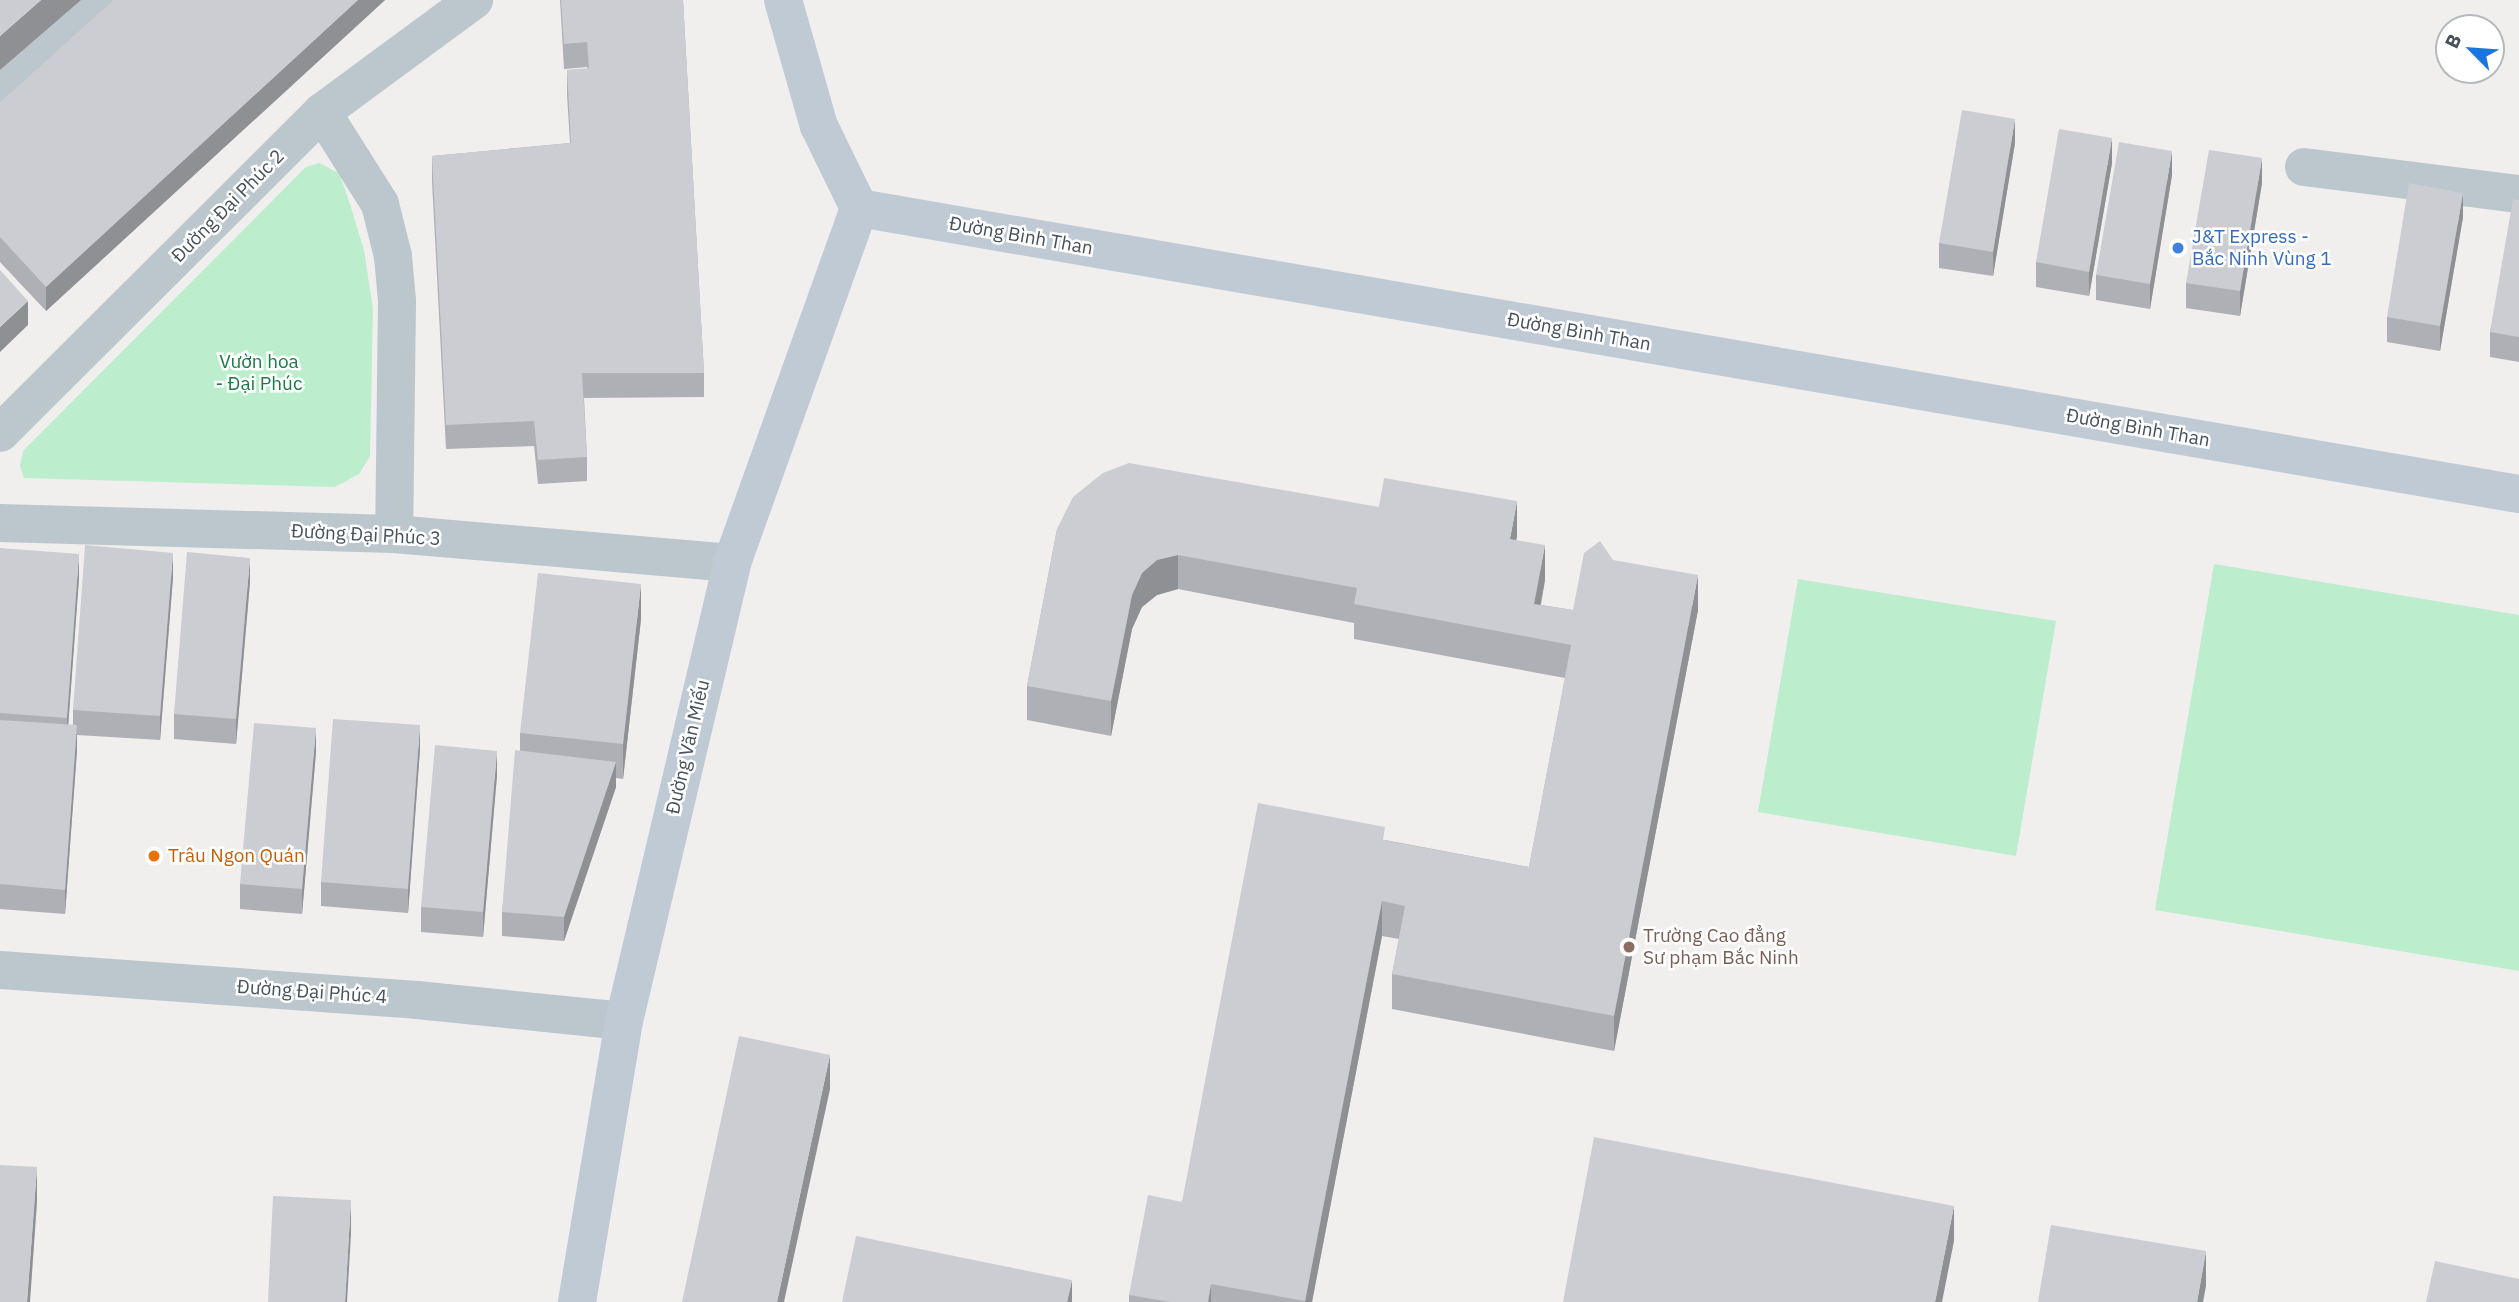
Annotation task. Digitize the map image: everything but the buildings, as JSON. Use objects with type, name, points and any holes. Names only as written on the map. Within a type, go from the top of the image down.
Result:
[{"type":"street","points":[[0,95],[107,0]]},
{"type":"street","name":"Đường Đại Phúc 2","points":[[0,433],[322,112],[474,0]]},
{"type":"street","points":[[783,0],[819,126],[859,208]]},
{"type":"street","points":[[322,112],[380,204],[393,256],[397,300],[394,534]]},
{"type":"street","points":[[2304,167],[2519,194]]},
{"type":"street","name":"Đường Bình Than","points":[[859,208],[2519,494]]},
{"type":"street","name":"Đường Văn Miếu","points":[[577,1302],[624,1021],[732,563],[859,208]]},
{"type":"street","name":"Đường Đại Phúc 3","points":[[0,523],[394,534],[732,563]]},
{"type":"street","name":"Đường Đại Phúc 4","points":[[0,970],[417,1000],[624,1021]]},
{"type":"green space","name":"Vườn hoa - Đại Phúc","points":[[319,163],[339,173],[364,250],[373,309],[370,456],[359,474],[335,487],[24,478],[20,466],[23,451],[306,167]]},
{"type":"green space","points":[[2214,564],[2519,615],[2519,971],[2155,910]]},
{"type":"green space","points":[[1798,579],[2056,621],[2016,856],[1758,812]]},
{"type":"place","name":"J&T Express - Bắc Ninh Vùng 1","points":[[2178,248]]},
{"type":"place","name":"Trâu Ngon Quán","points":[[154,856]]},
{"type":"place","name":"Trường Cao đẳng Sư phạm Bắc Ninh","points":[[1629,947]]}]
